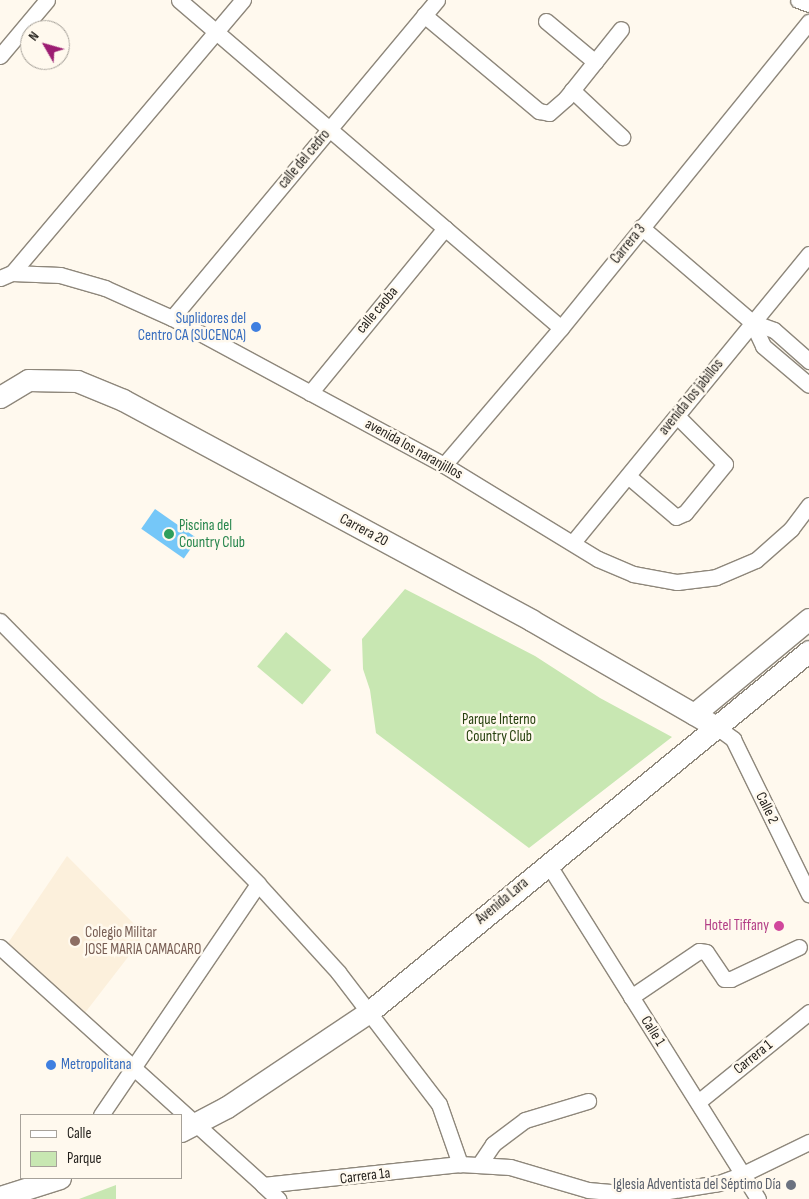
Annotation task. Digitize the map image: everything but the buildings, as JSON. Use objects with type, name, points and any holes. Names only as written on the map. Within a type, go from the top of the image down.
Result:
[{"type":"street","points":[[0,56],[47,0]]},
{"type":"street","points":[[179,0],[218,32],[328,131],[561,328]]},
{"type":"street","points":[[6,276],[218,32],[243,0]]},
{"type":"street","name":"calle del cedro","points":[[172,318],[437,0]]},
{"type":"street","points":[[798,0],[809,4]]},
{"type":"street","points":[[424,15],[539,111],[548,114],[572,90],[620,29]]},
{"type":"street","points":[[546,21],[595,62]]},
{"type":"street","name":"Carrera 3","points":[[444,464],[561,328],[809,22]]},
{"type":"street","points":[[572,90],[622,137]]},
{"type":"street","points":[[641,227],[752,322],[774,330],[809,361]]},
{"type":"street","name":"calle caoba","points":[[310,393],[445,228]]},
{"type":"street","name":"avenida los jabillos","points":[[574,541],[809,254]]},
{"type":"street","name":"avenida los naranjillos","points":[[6,276],[60,275],[105,288],[172,318],[444,464],[574,541],[598,558],[633,574],[677,582],[716,577],[756,560],[791,528],[809,505]]},
{"type":"street","points":[[752,322],[763,346],[809,385]]},
{"type":"street","name":"Carrera 20","points":[[0,397],[28,380],[77,381],[123,400],[531,620],[718,728]]},
{"type":"street","points":[[628,476],[676,517],[686,513],[725,464],[677,416]]},
{"type":"street","points":[[694,714],[809,619]]},
{"type":"street","points":[[0,621],[258,884],[338,972],[439,1104],[460,1164]]},
{"type":"street","name":"Avenida Lara","points":[[188,1128],[369,1012],[548,864],[718,728],[809,651]]},
{"type":"street","name":"Calle 2","points":[[718,728],[733,739],[809,894]]},
{"type":"street","name":"Calle 1","points":[[548,864],[758,1199]]},
{"type":"street","points":[[102,1114],[258,884]]},
{"type":"street","points":[[0,947],[134,1068],[175,1114]]},
{"type":"street","points":[[632,997],[699,951],[706,952],[724,979],[731,979],[799,947]]},
{"type":"street","name":"Carrera 1","points":[[698,1102],[809,1012]]},
{"type":"street","points":[[479,1165],[493,1144],[525,1120],[588,1101]]},
{"type":"street","points":[[188,1128],[264,1185],[278,1199]]},
{"type":"street","name":"Carrera 1a","points":[[264,1185],[460,1164],[510,1167],[588,1190],[644,1194],[742,1176],[809,1142]]},
{"type":"street","points":[[0,1197],[56,1179]]},
{"type":"shaded area","name":"Colegio Militar JOSE MARIA CAMACARO","points":[[67,856],[145,935],[81,1018],[6,946]]},
{"type":"green space","name":"Parque Interno Country Club","points":[[405,589],[535,656],[600,698],[672,737],[529,848],[376,733],[370,690],[363,669],[362,639]]},
{"type":"green space","points":[[286,632],[331,670],[302,704],[257,666]]},
{"type":"green space","points":[[116,1185],[116,1199],[79,1199]]},
{"type":"water","name":"Piscina del Country Club","points":[[155,509],[198,539],[184,558],[141,529]]},
{"type":"place","name":"Suplidores del Centro CA (SUCENCA)","points":[[256,327]]},
{"type":"place","name":"Piscina del Country Club","points":[[169,534]]},
{"type":"place","name":"Hotel Tiffany","points":[[779,926]]},
{"type":"place","name":"Colegio Militar JOSE MARIA CAMACARO","points":[[75,941]]},
{"type":"place","name":"Metropolitana","points":[[51,1065]]},
{"type":"place","name":"Iglesia Adventista del Séptimo Día","points":[[791,1185]]}]
